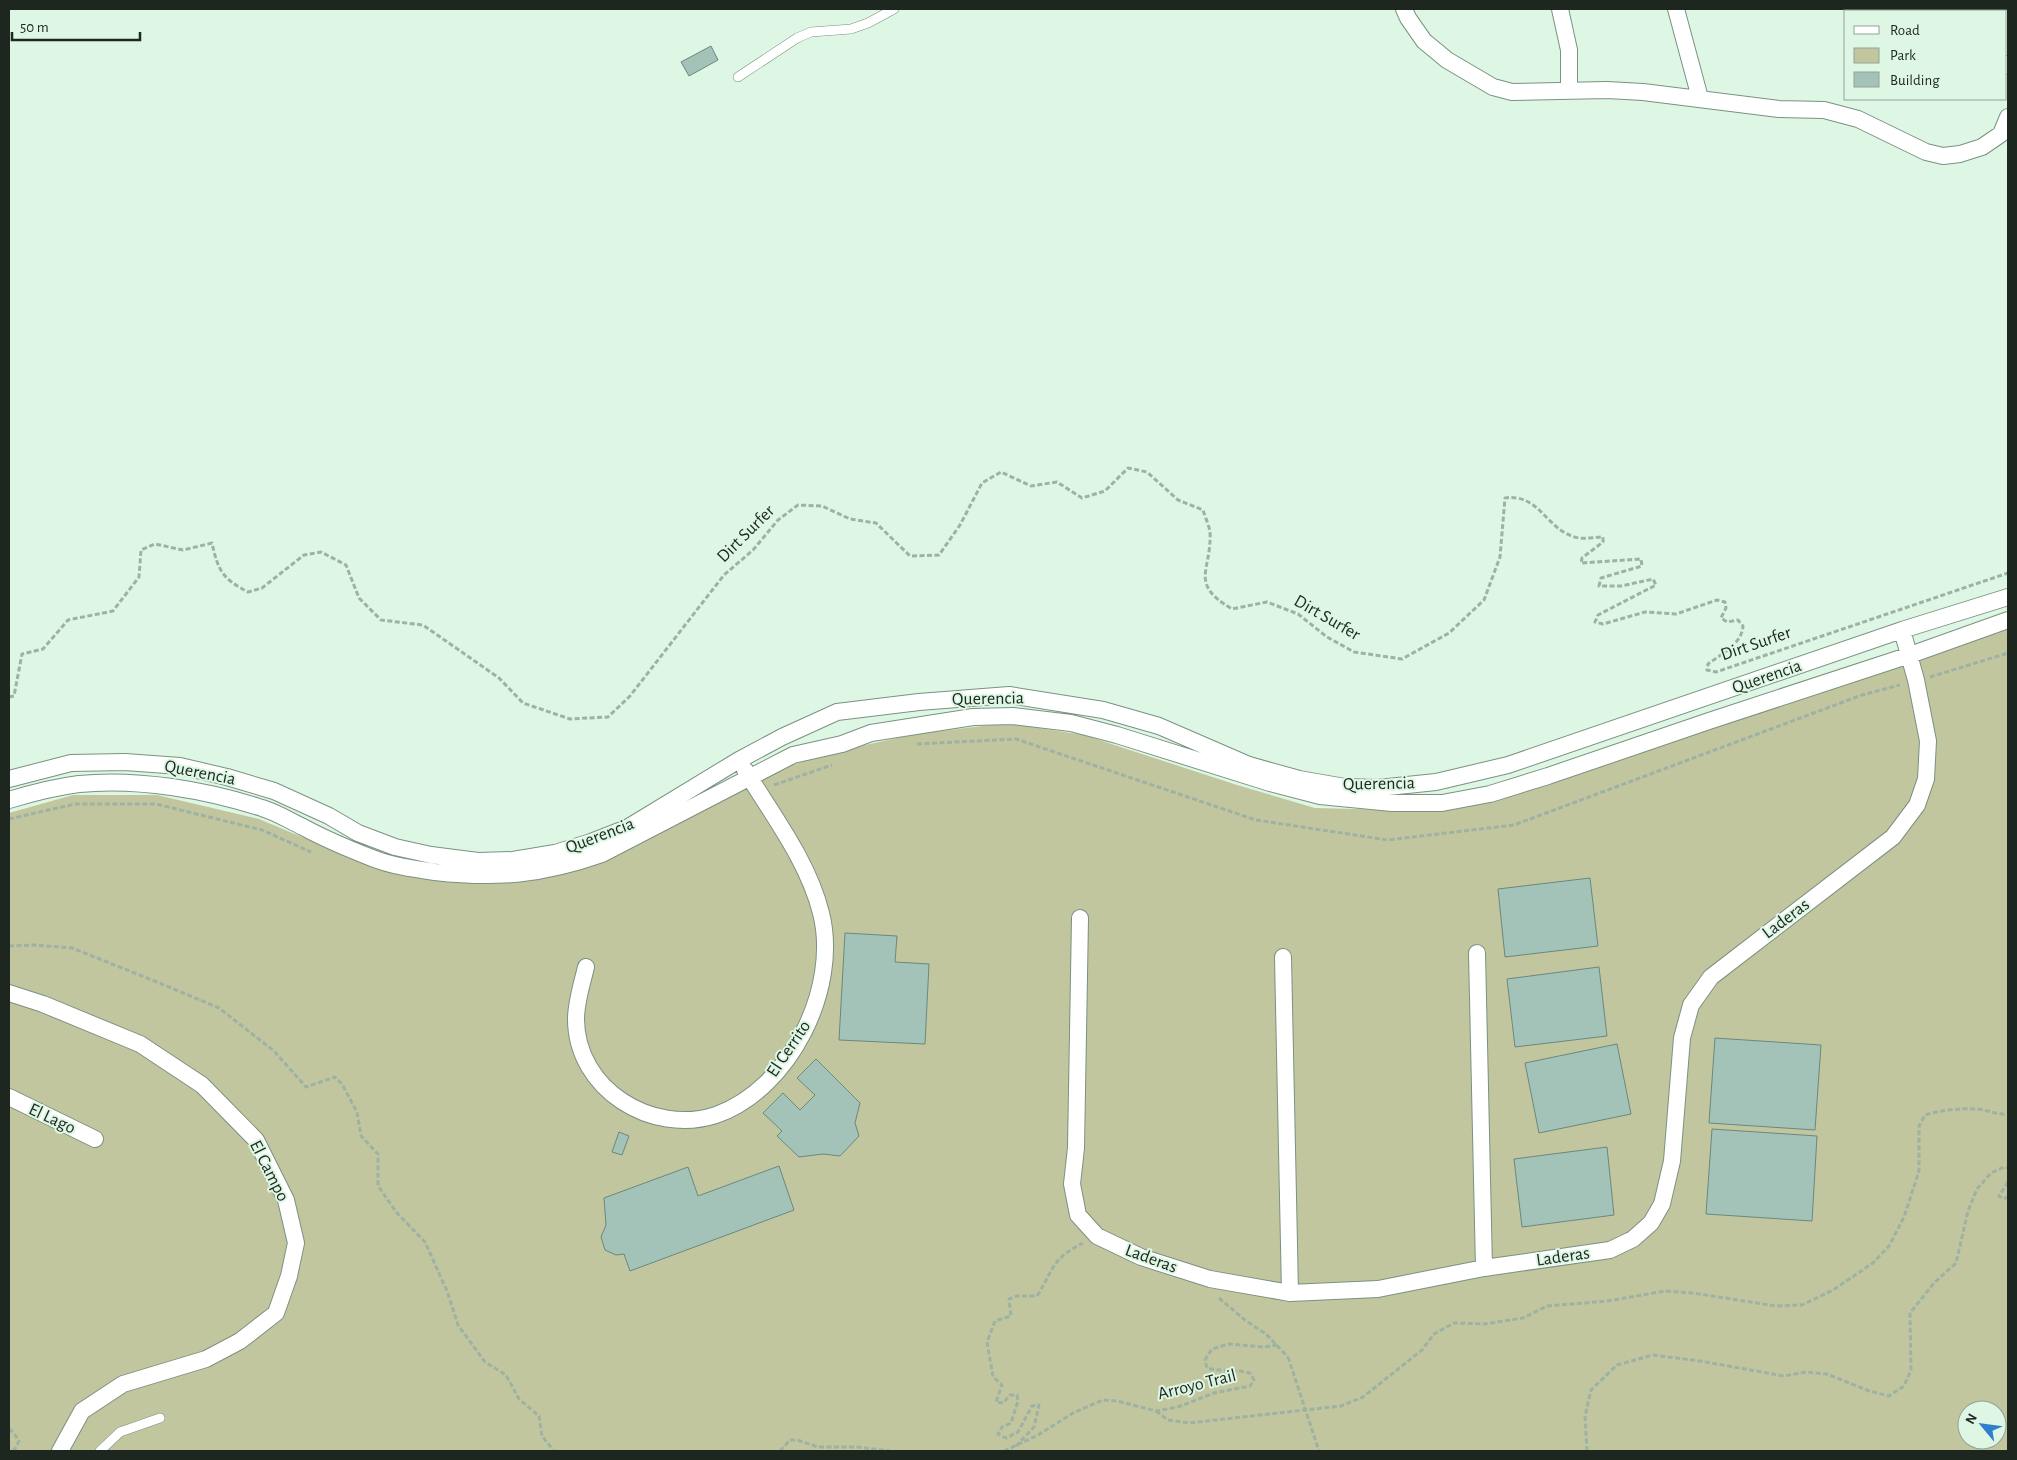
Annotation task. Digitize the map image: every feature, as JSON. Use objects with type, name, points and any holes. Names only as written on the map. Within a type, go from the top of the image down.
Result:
[{"type":"street","points":[[1404,9],[1424,41],[1447,60],[1493,87],[1512,92],[1642,92],[1779,109],[1824,110],[1858,119],[1926,152],[1943,156],[1982,148],[2000,134],[2008,117]]},
{"type":"street","points":[[1560,9],[1569,50],[1569,91]]},
{"type":"street","points":[[1676,9],[1690,55],[1700,98]]},
{"type":"street","name":"Querencia","points":[[9,779],[71,763],[125,762],[180,766],[227,776],[274,791],[329,816],[358,833],[395,847],[431,855],[478,861],[513,860],[555,853],[591,842],[626,828],[782,736],[838,712],[919,702],[1010,695],[1103,710],[1159,726],[1249,765],[1320,790],[1378,788],[1436,782],[1508,765],[1902,630],[2008,597]]},
{"type":"street","name":"Querencia","points":[[9,800],[43,790],[80,784],[169,786],[264,808],[374,859],[407,868],[479,876],[515,875],[570,865],[602,854],[754,785],[793,754],[842,744],[870,733],[974,717],[1013,716],[1071,722],[1270,783],[1392,803],[1442,803],[1490,794],[1910,655],[2008,620]]},
{"type":"street","name":"Laderas","points":[[1080,918],[1076,1148],[1072,1184],[1078,1215],[1097,1236],[1141,1258],[1210,1279],[1290,1293],[1378,1289],[1484,1268],[1610,1250],[1633,1239],[1651,1223],[1662,1204],[1672,1161],[1682,1038],[1691,1005],[1710,977],[1893,838],[1917,805],[1926,779],[1928,741],[1916,680],[1902,630]]},
{"type":"street","name":"El Cerrito","points":[[586,967],[576,1019],[580,1046],[592,1071],[604,1088],[636,1109],[657,1117],[677,1121],[694,1119],[715,1115],[733,1107],[769,1080],[801,1037],[816,1007],[823,983],[826,960],[822,915],[803,865],[739,760]]},
{"type":"street","points":[[1477,953],[1484,1268]]},
{"type":"street","points":[[1283,957],[1290,1293]]},
{"type":"street","name":"El Campo","points":[[9,993],[43,1004],[140,1044],[202,1085],[256,1140],[286,1200],[296,1243],[289,1276],[276,1313],[240,1341],[206,1359],[123,1384],[82,1411],[60,1451]]},
{"type":"street","name":"El Lago","points":[[9,1097],[95,1140]]},
{"type":"lane","points":[[738,77],[797,38],[810,32],[851,29],[868,24],[894,9]]},
{"type":"lane","points":[[100,1451],[120,1432],[160,1418]]},
{"type":"path","name":"Dirt Surfer","points":[[9,697],[14,696],[22,654],[43,649],[68,620],[113,611],[138,578],[141,550],[155,544],[183,550],[212,544],[216,562],[229,582],[248,592],[262,588],[304,555],[321,552],[346,565],[359,598],[381,620],[423,625],[499,678],[523,703],[570,719],[608,717],[630,696],[724,575],[753,550],[778,520],[798,505],[822,506],[850,519],[876,523],[910,556],[939,555],[960,525],[982,483],[1001,472],[1030,486],[1057,482],[1082,498],[1105,491],[1128,468],[1147,472],[1178,500],[1203,510],[1210,531],[1205,584],[1216,600],[1232,609],[1267,602],[1298,614],[1327,637],[1354,652],[1402,659],[1450,633],[1484,600],[1500,557],[1505,498],[1516,496],[1531,502],[1561,531],[1579,538],[1603,537],[1604,542],[1582,558],[1581,563],[1640,559],[1642,566],[1601,578],[1599,586],[1621,586],[1653,579],[1656,585],[1598,615],[1594,622],[1603,624],[1645,612],[1676,614],[1717,600],[1725,602],[1726,608],[1722,618],[1727,622],[1738,620],[1743,626],[1743,634],[1708,664],[1707,670],[1716,672],[2008,572]]},
{"type":"path","points":[[913,744],[1016,738],[1256,820],[1388,840],[1514,824],[1862,695],[2008,653]]},
{"type":"path","points":[[754,785],[839,762]]},
{"type":"path","points":[[9,819],[75,804],[156,804],[262,830],[313,852]]},
{"type":"path","points":[[9,946],[34,945],[72,948],[157,982],[218,1008],[274,1051],[306,1087],[335,1077],[342,1084],[357,1112],[362,1136],[378,1154],[378,1186],[397,1213],[425,1242],[447,1291],[458,1324],[485,1362],[506,1375],[519,1400],[538,1416],[542,1436],[554,1451]]},
{"type":"path","points":[[1156,1411],[1168,1420],[1189,1424],[1341,1406],[1363,1397],[1422,1350],[1434,1334],[1454,1323],[1485,1324],[1524,1318],[1547,1306],[1608,1301],[1665,1291],[1693,1293],[1776,1306],[1802,1305],[1833,1290],[1873,1263],[1889,1246],[1904,1217],[1919,1171],[1919,1126],[1925,1115],[1939,1110],[1978,1109],[2008,1114]]},
{"type":"path","points":[[1587,1451],[1585,1416],[1591,1390],[1617,1365],[1653,1355],[1700,1361],[1784,1376],[1806,1372],[1827,1374],[1869,1391],[1889,1396],[1904,1386],[1911,1370],[1910,1313],[1934,1283],[1956,1263],[1968,1211],[1978,1188],[1991,1173],[2004,1167],[2008,1168]]},
{"type":"path","points":[[2008,1182],[1999,1196],[2003,1199],[2008,1198]]},
{"type":"path","points":[[1016,1446],[1034,1427],[1039,1405],[1032,1406],[1018,1432],[1006,1438],[998,1434],[1002,1427],[1011,1422],[1018,1401],[1017,1395],[1010,1395],[1003,1403],[996,1402],[1002,1385],[993,1377],[987,1342],[994,1321],[1011,1316],[1009,1299],[1017,1296],[1037,1296],[1053,1265],[1066,1251],[1097,1236]]},
{"type":"path","points":[[1210,1279],[1219,1297],[1246,1321],[1266,1334],[1288,1357],[1319,1451]]},
{"type":"path","name":"Arroyo Trail","points":[[1004,1451],[1038,1435],[1074,1412],[1103,1400],[1117,1401],[1156,1411],[1178,1407],[1214,1393],[1250,1386],[1254,1380],[1250,1373],[1238,1370],[1218,1372],[1207,1368],[1205,1360],[1212,1349],[1229,1344],[1264,1347],[1277,1345]]},
{"type":"path","points":[[9,1429],[19,1441],[12,1451]]},
{"type":"path","points":[[780,1451],[790,1440],[797,1440],[818,1447],[858,1447],[890,1451]]},
{"type":"green space","points":[[2008,624],[2008,1451],[9,1451],[9,813],[73,795],[157,795],[259,819],[369,865],[475,879],[788,766],[856,747],[916,734],[1007,723],[1084,735],[1237,785],[1315,808],[1436,811],[1488,802]]},
{"type":"building","points":[[711,46],[718,60],[689,76],[681,62]]},
{"type":"building","points":[[1590,878],[1598,946],[1505,957],[1498,889]]},
{"type":"building","points":[[845,933],[897,936],[895,962],[929,964],[925,1044],[839,1040]]},
{"type":"building","points":[[1599,967],[1607,1036],[1515,1047],[1507,979]]},
{"type":"building","points":[[1715,1038],[1821,1045],[1815,1130],[1709,1123]]},
{"type":"building","points":[[1617,1044],[1631,1114],[1539,1133],[1525,1063]]},
{"type":"building","points":[[816,1059],[860,1103],[855,1123],[859,1136],[840,1156],[823,1154],[799,1157],[777,1136],[782,1131],[763,1113],[783,1093],[800,1110],[815,1095],[797,1078]]},
{"type":"building","points":[[1712,1129],[1817,1136],[1812,1221],[1706,1214]]},
{"type":"building","points":[[619,1132],[629,1136],[622,1155],[612,1152]]},
{"type":"building","points":[[1607,1147],[1614,1215],[1522,1227],[1514,1159]]},
{"type":"building","points":[[779,1166],[794,1210],[630,1271],[624,1254],[616,1255],[605,1250],[601,1237],[606,1225],[604,1198],[688,1167],[698,1196]]}]
